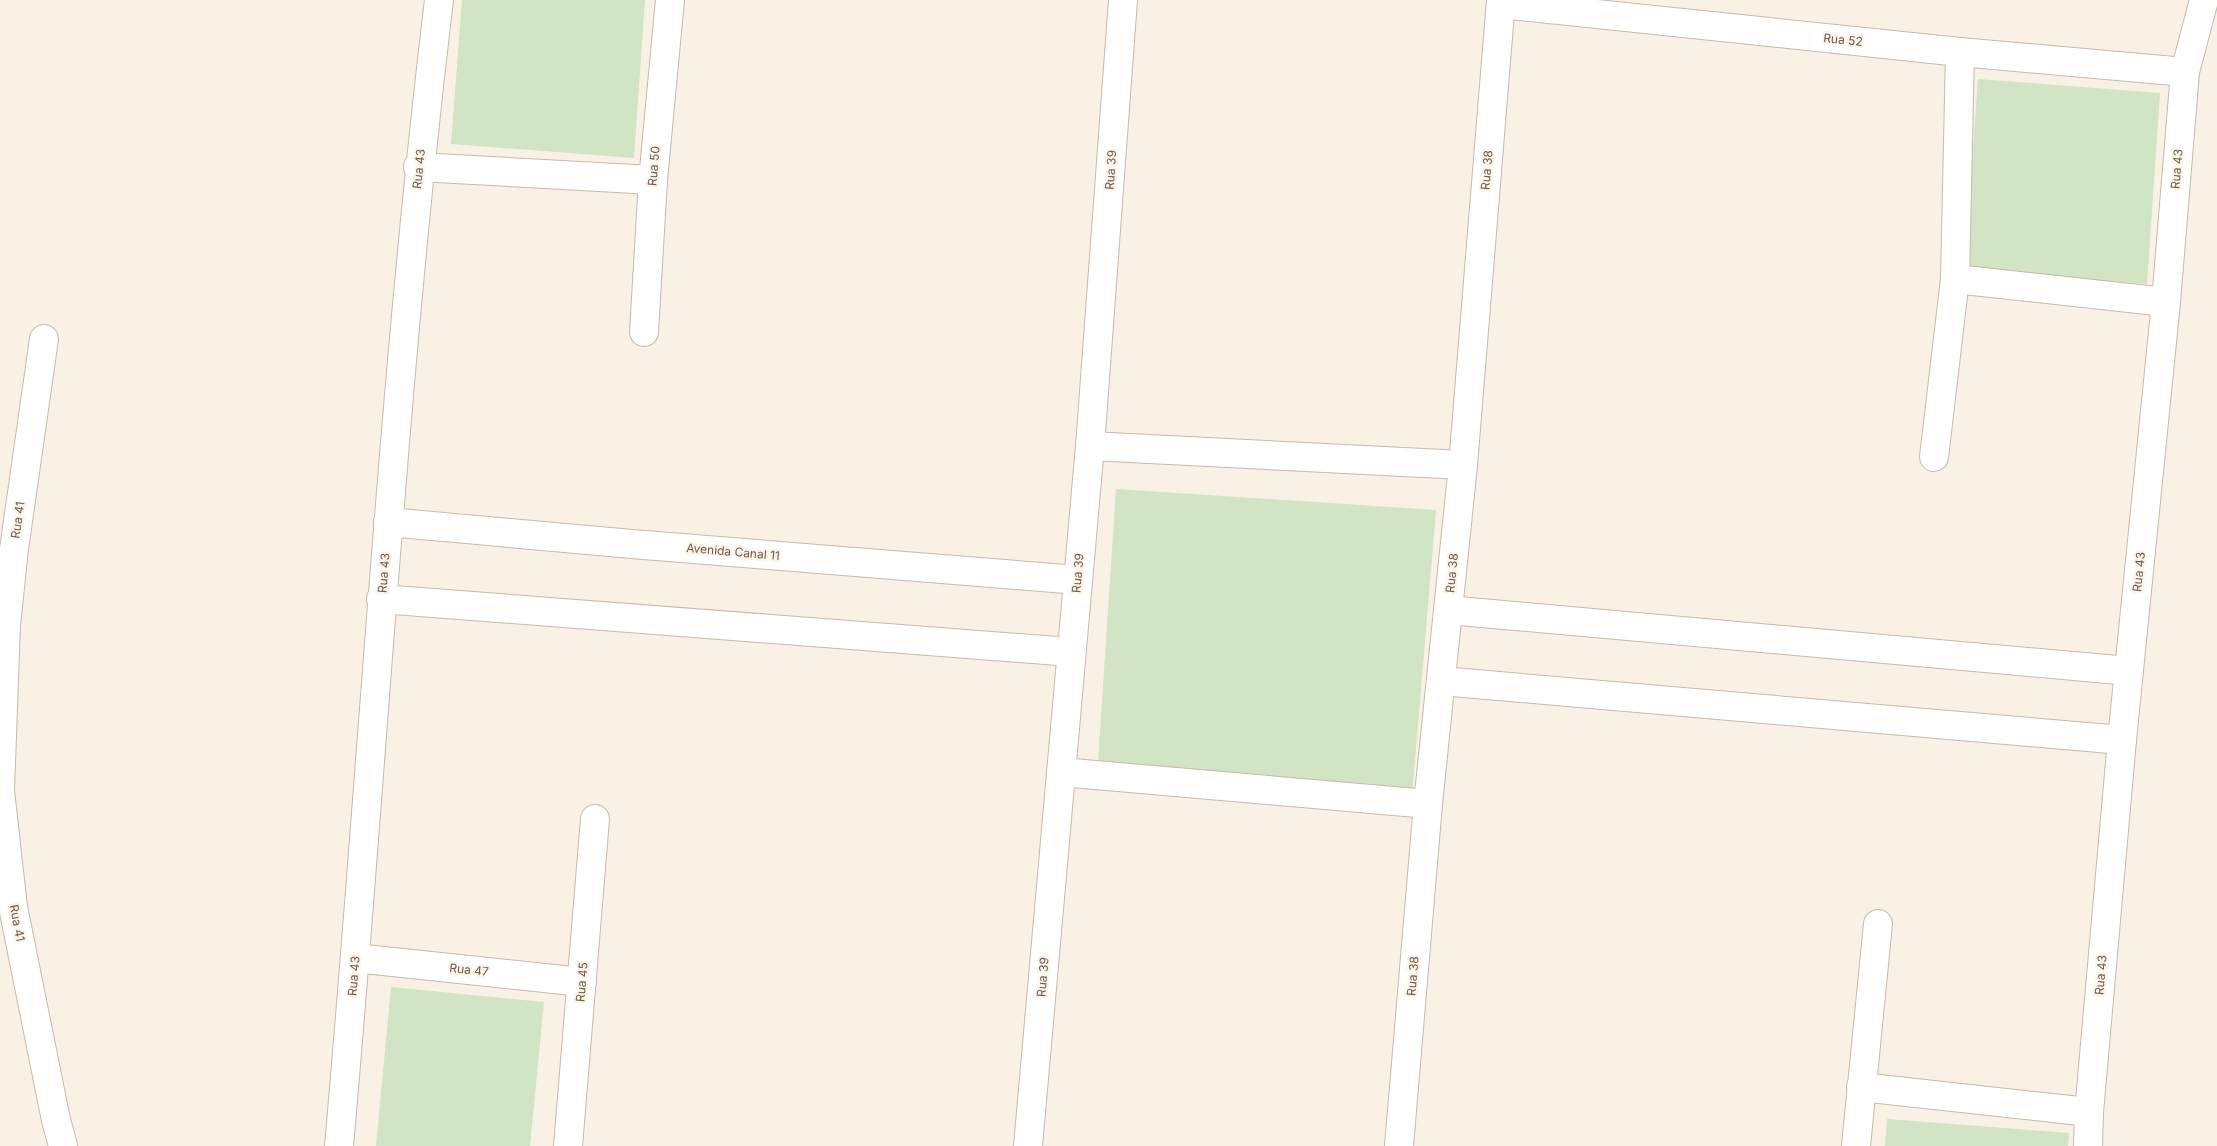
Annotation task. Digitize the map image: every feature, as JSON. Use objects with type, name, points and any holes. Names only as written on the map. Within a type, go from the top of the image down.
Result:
[{"type":"street","name":"Rua 43","points":[[339,1146],[356,958],[381,599],[418,167],[438,0]]},
{"type":"street","name":"Rua 50","points":[[644,332],[653,180],[670,0]]},
{"type":"street","name":"Rua 39","points":[[1028,1146],[1090,446],[1123,0]]},
{"type":"street","name":"Rua 43","points":[[2088,1146],[2089,1112],[2122,740],[2166,302],[2185,72],[2204,0]]},
{"type":"street","name":"Rua 52","points":[[1501,2],[1960,52],[2185,72]]},
{"type":"street","name":"Rua 38","points":[[1399,1146],[1428,804],[1463,465],[1501,2]]},
{"type":"street","points":[[1934,457],[1955,279],[1960,52]]},
{"type":"street","points":[[418,167],[653,180]]},
{"type":"street","points":[[1955,279],[2166,302]]},
{"type":"street","name":"Rua 41","points":[[44,340],[14,549],[6,625],[0,791],[13,907],[56,1120],[63,1146]]},
{"type":"street","points":[[1090,446],[1463,465]]},
{"type":"street","name":"Avenida Canal 11","points":[[388,522],[642,545],[1078,580]]},
{"type":"street","points":[[381,599],[1071,652]]},
{"type":"street","points":[[1448,610],[2129,670]]},
{"type":"street","points":[[1441,681],[2122,740]]},
{"type":"street","points":[[1061,772],[1428,804]]},
{"type":"street","name":"Rua 45","points":[[568,1146],[595,819]]},
{"type":"street","points":[[1856,1146],[1878,924]]},
{"type":"street","name":"Rua 47","points":[[356,958],[582,982]]},
{"type":"street","points":[[1861,1087],[2089,1112]]},
{"type":"green space","points":[[462,0],[645,0],[634,158],[451,144]]},
{"type":"green space","points":[[1978,79],[2160,93],[2147,284],[1964,270]]},
{"type":"green space","points":[[1116,489],[1436,510],[1412,796],[1098,762]]},
{"type":"green space","points":[[391,987],[544,1002],[530,1146],[376,1146]]},
{"type":"green space","points":[[1887,1119],[2069,1133],[2068,1146],[1885,1146]]}]
